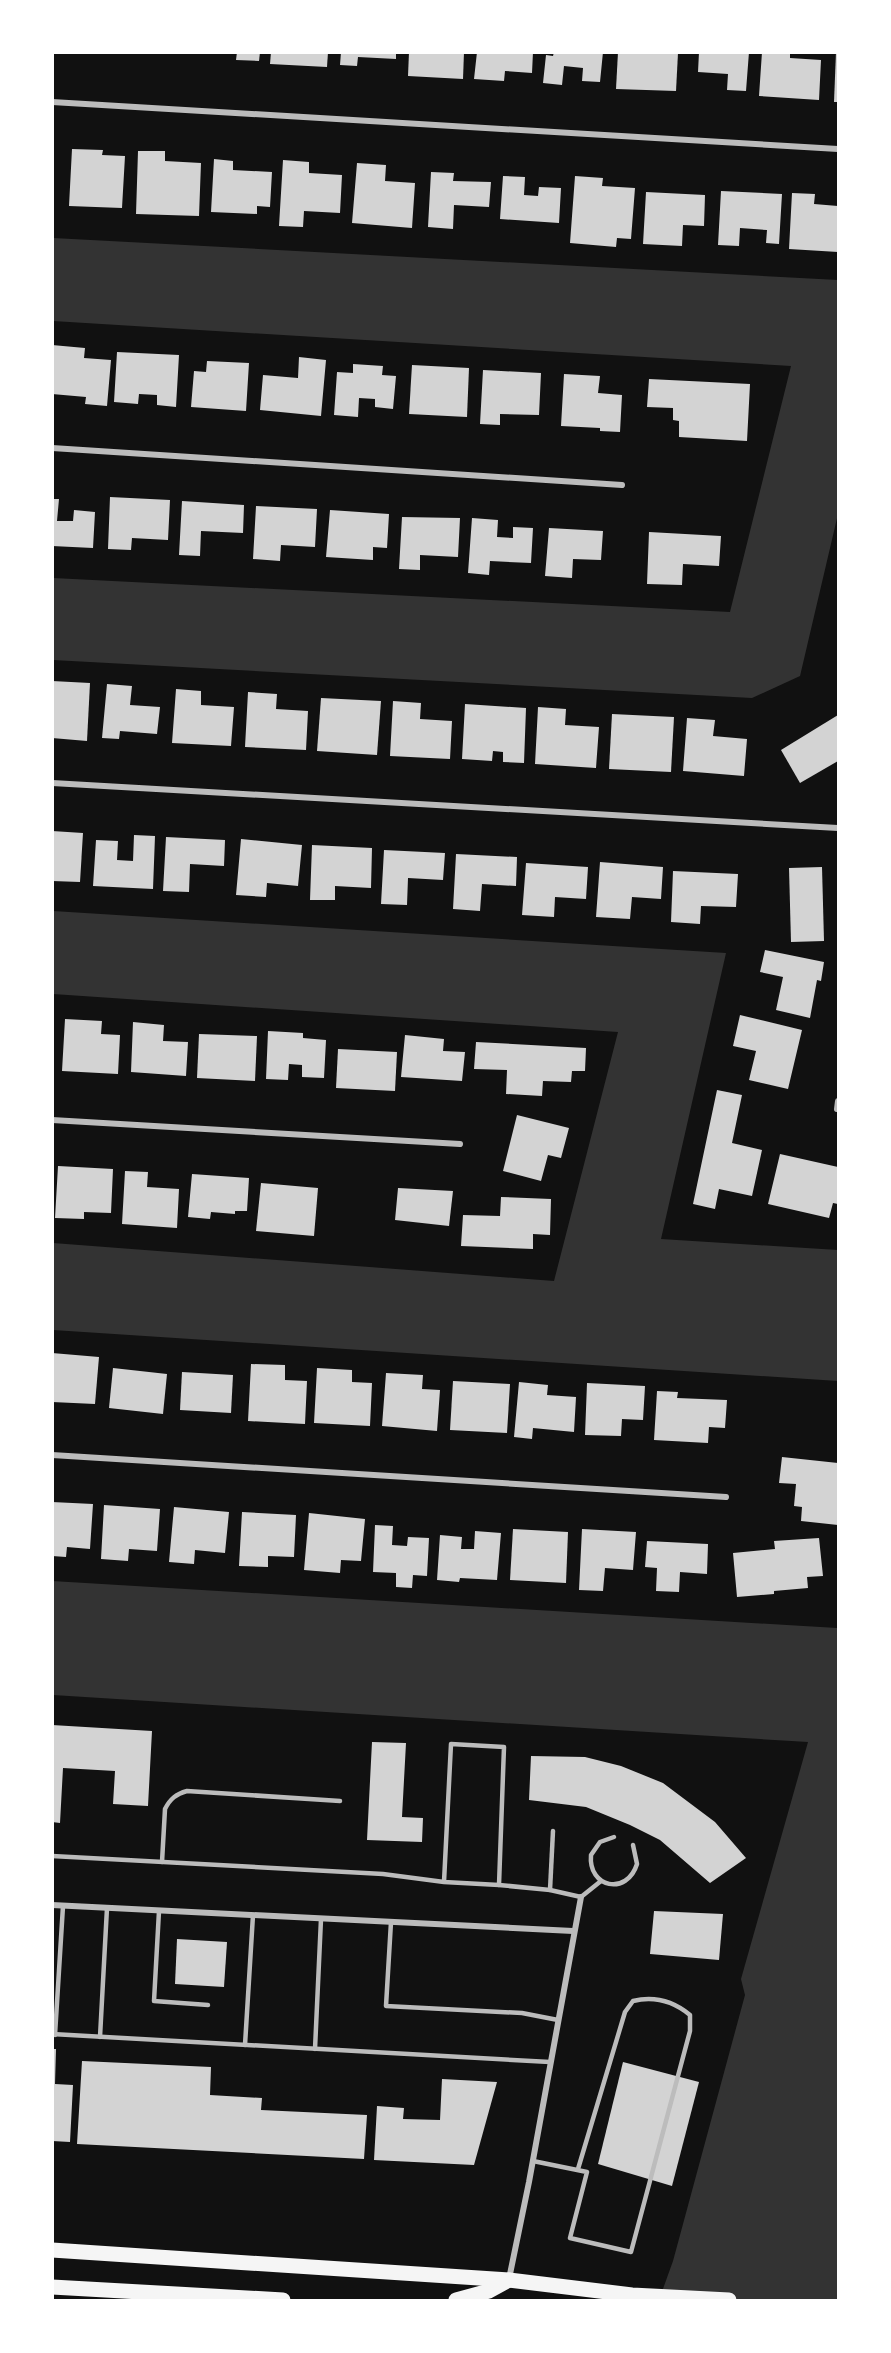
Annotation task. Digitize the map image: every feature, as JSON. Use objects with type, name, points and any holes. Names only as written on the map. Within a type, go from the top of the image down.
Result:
[{"type":"main road","points":[[52,2250],[509,2280],[632,2295],[729,2301]]},
{"type":"main road","points":[[52,2259],[80,2252]]},
{"type":"main road","points":[[456,2301],[489,2291],[509,2280]]},
{"type":"main road","points":[[52,2287],[283,2301]]},
{"type":"street","points":[[52,102],[838,149]]},
{"type":"street","points":[[52,448],[622,485]]},
{"type":"street","points":[[52,783],[838,828]]},
{"type":"street","points":[[52,1120],[460,1144]]},
{"type":"street","points":[[52,1455],[726,1497]]},
{"type":"street","points":[[509,2280],[581,1897]]},
{"type":"street","points":[[52,1905],[573,1931]]},
{"type":"lane","points":[[444,1882],[451,1744],[504,1746],[499,1885]]},
{"type":"lane","points":[[162,1862],[165,1809],[169,1801],[178,1794],[187,1791],[340,1801]]},
{"type":"lane","points":[[550,1890],[553,1831]]},
{"type":"lane","points":[[614,1837],[600,1842],[591,1855],[592,1871],[602,1881],[618,1884],[631,1877],[638,1864],[633,1845]]},
{"type":"lane","points":[[52,1856],[383,1874],[444,1882],[550,1890],[581,1897],[602,1881]]},
{"type":"lane","points":[[63,1906],[54,2035],[550,2062]]},
{"type":"lane","points":[[100,2037],[107,1908]]},
{"type":"lane","points":[[159,1911],[154,2001],[208,2005]]},
{"type":"lane","points":[[246,2045],[253,1915]]},
{"type":"lane","points":[[315,2049],[321,1919]]},
{"type":"lane","points":[[391,1922],[386,2006],[522,2013],[558,2020]]},
{"type":"lane","points":[[533,2161],[587,2172],[570,2238],[631,2252],[690,2031],[690,2015],[679,2006],[668,2001],[646,1998],[633,2001],[625,2012],[578,2169]]},
{"type":"shaded area","points":[[53,238],[838,280],[838,514],[800,676],[752,698],[53,660],[53,578],[730,612],[791,366],[53,321]]},
{"type":"shaded area","points":[[53,911],[726,953],[661,1239],[838,1250],[838,1381],[53,1330],[53,1243],[554,1281],[618,1032],[53,994]]},
{"type":"shaded area","points":[[52,1581],[837,1628],[838,1623],[838,2300],[659,2300],[673,2261],[745,1995],[741,1979],[808,1742],[53,1695]]},
{"type":"building","points":[[237,52],[260,52],[259,61],[236,60]]},
{"type":"building","points":[[271,52],[328,52],[327,67],[270,64]]},
{"type":"building","points":[[341,52],[396,52],[396,59],[358,57],[357,66],[340,65]]},
{"type":"building","points":[[409,52],[464,52],[463,79],[408,76]]},
{"type":"building","points":[[477,52],[533,52],[532,73],[505,71],[504,81],[474,79]]},
{"type":"building","points":[[554,52],[603,52],[600,82],[582,81],[583,68],[564,66],[562,85],[543,83],[546,55],[553,56]]},
{"type":"building","points":[[618,52],[678,53],[676,91],[616,89]]},
{"type":"building","points":[[699,52],[749,52],[746,91],[727,90],[728,74],[698,72]]},
{"type":"building","points":[[762,52],[790,52],[790,58],[821,60],[819,100],[759,96]]},
{"type":"building","points":[[836,52],[838,52],[838,102],[834,102]]},
{"type":"building","points":[[72,149],[103,150],[102,155],[125,156],[122,208],[69,206]]},
{"type":"building","points":[[138,151],[165,151],[165,161],[201,163],[199,216],[136,214]]},
{"type":"building","points":[[214,159],[233,161],[233,170],[272,172],[270,207],[257,206],[257,214],[211,212]]},
{"type":"building","points":[[283,160],[309,162],[309,173],[342,175],[340,213],[304,211],[303,227],[279,226]]},
{"type":"building","points":[[357,163],[386,165],[385,181],[415,183],[412,228],[352,223]]},
{"type":"building","points":[[431,172],[454,173],[453,181],[491,182],[489,207],[454,205],[453,229],[428,227]]},
{"type":"building","points":[[503,176],[525,177],[524,195],[538,196],[539,187],[561,188],[559,223],[500,219]]},
{"type":"building","points":[[575,176],[603,178],[602,186],[635,188],[631,239],[617,238],[616,247],[570,243]]},
{"type":"building","points":[[721,191],[782,194],[779,244],[766,243],[767,230],[740,228],[739,246],[718,245]]},
{"type":"building","points":[[646,192],[705,195],[704,226],[683,225],[682,246],[643,244]]},
{"type":"building","points":[[792,193],[815,194],[814,204],[838,206],[838,252],[789,249]]},
{"type":"building","points":[[52,345],[85,348],[84,358],[111,360],[107,406],[85,404],[86,397],[52,394]]},
{"type":"building","points":[[117,352],[179,355],[176,407],[157,405],[157,395],[139,394],[138,404],[114,402]]},
{"type":"building","points":[[299,357],[326,360],[321,416],[260,410],[263,375],[298,378]]},
{"type":"building","points":[[207,361],[249,363],[246,411],[191,407],[194,371],[206,372]]},
{"type":"building","points":[[353,364],[383,366],[382,375],[396,376],[393,409],[375,407],[375,399],[359,398],[358,417],[334,415],[337,372],[353,373]]},
{"type":"building","points":[[412,365],[469,368],[467,417],[409,414]]},
{"type":"building","points":[[483,370],[541,373],[539,415],[500,414],[500,425],[480,424]]},
{"type":"building","points":[[564,374],[600,376],[598,393],[622,395],[620,432],[600,431],[600,428],[561,426]]},
{"type":"building","points":[[649,379],[750,384],[747,441],[679,437],[679,421],[673,420],[673,408],[647,407]]},
{"type":"building","points":[[110,497],[170,500],[168,540],[132,538],[131,550],[108,549]]},
{"type":"building","points":[[52,499],[59,499],[57,521],[73,521],[74,510],[95,512],[93,548],[52,546]]},
{"type":"building","points":[[182,501],[244,505],[243,533],[201,531],[200,556],[179,555]]},
{"type":"building","points":[[256,506],[317,509],[315,547],[281,545],[280,561],[253,559]]},
{"type":"building","points":[[330,510],[389,514],[387,548],[373,547],[373,560],[326,557]]},
{"type":"building","points":[[402,517],[460,518],[458,557],[420,555],[420,570],[399,569]]},
{"type":"building","points":[[472,518],[498,520],[497,537],[513,538],[513,527],[533,528],[531,563],[490,561],[489,575],[468,573]]},
{"type":"building","points":[[549,528],[603,531],[601,560],[573,559],[572,578],[545,576]]},
{"type":"building","points":[[649,532],[721,536],[719,566],[683,564],[682,585],[647,584]]},
{"type":"building","points":[[52,681],[90,683],[87,741],[52,738]]},
{"type":"building","points":[[107,684],[132,686],[130,705],[160,707],[157,734],[120,731],[119,739],[102,738]]},
{"type":"building","points":[[176,689],[201,691],[201,705],[234,707],[231,746],[172,743]]},
{"type":"building","points":[[248,692],[277,694],[276,709],[308,711],[306,750],[245,747]]},
{"type":"building","points":[[321,698],[381,701],[377,755],[317,751]]},
{"type":"building","points":[[393,701],[421,703],[420,719],[452,721],[450,759],[390,756]]},
{"type":"building","points":[[465,704],[526,708],[524,763],[503,762],[503,752],[493,751],[492,761],[462,759]]},
{"type":"building","points":[[538,707],[566,709],[565,725],[599,727],[596,768],[535,764]]},
{"type":"building","points":[[612,714],[674,717],[671,772],[609,769]]},
{"type":"building","points":[[838,715],[838,761],[800,783],[781,750]]},
{"type":"building","points":[[687,718],[715,720],[713,736],[747,739],[744,776],[683,771]]},
{"type":"building","points":[[52,831],[83,833],[80,882],[52,881]]},
{"type":"building","points":[[134,835],[155,836],[153,889],[93,886],[96,840],[118,841],[117,860],[133,861]]},
{"type":"building","points":[[166,837],[225,840],[224,866],[190,864],[189,892],[163,891]]},
{"type":"building","points":[[241,839],[302,845],[298,886],[267,883],[266,897],[236,895]]},
{"type":"building","points":[[312,845],[372,848],[371,888],[335,886],[335,900],[310,900]]},
{"type":"building","points":[[384,850],[445,853],[443,880],[408,878],[407,905],[381,904]]},
{"type":"building","points":[[456,854],[517,857],[516,886],[482,884],[480,911],[453,909]]},
{"type":"building","points":[[600,862],[663,867],[661,899],[632,897],[630,919],[596,917]]},
{"type":"building","points":[[526,863],[588,867],[586,899],[555,897],[554,917],[522,915]]},
{"type":"building","points":[[822,867],[824,941],[791,942],[789,868]]},
{"type":"building","points":[[673,871],[738,874],[736,907],[701,906],[700,924],[671,922]]},
{"type":"building","points":[[765,950],[824,962],[821,981],[817,980],[810,1018],[776,1010],[783,977],[760,972]]},
{"type":"building","points":[[740,1015],[802,1030],[788,1089],[749,1080],[756,1051],[733,1046]]},
{"type":"building","points":[[65,1019],[102,1021],[101,1034],[120,1035],[118,1074],[62,1071]]},
{"type":"building","points":[[133,1022],[164,1025],[163,1041],[188,1042],[186,1076],[131,1072]]},
{"type":"building","points":[[268,1031],[303,1033],[303,1038],[326,1040],[324,1078],[302,1077],[302,1065],[289,1064],[288,1080],[266,1079]]},
{"type":"building","points":[[199,1034],[257,1036],[255,1081],[197,1078]]},
{"type":"building","points":[[405,1035],[444,1039],[443,1051],[465,1052],[462,1081],[401,1077]]},
{"type":"building","points":[[476,1042],[586,1048],[585,1071],[572,1071],[571,1082],[543,1081],[542,1096],[506,1094],[507,1070],[474,1069]]},
{"type":"building","points":[[338,1049],[397,1052],[395,1091],[336,1088]]},
{"type":"building","points":[[717,1090],[742,1095],[732,1143],[762,1150],[752,1196],[719,1189],[715,1209],[693,1204]]},
{"type":"building","points":[[517,1115],[569,1128],[561,1158],[548,1155],[541,1181],[503,1171]]},
{"type":"building","points":[[780,1154],[838,1167],[838,1204],[833,1203],[829,1218],[768,1204]]},
{"type":"building","points":[[58,1166],[113,1169],[111,1213],[84,1212],[84,1219],[55,1218]]},
{"type":"building","points":[[125,1171],[148,1172],[147,1187],[179,1189],[177,1228],[122,1224]]},
{"type":"building","points":[[192,1174],[249,1178],[247,1211],[235,1211],[235,1214],[211,1212],[210,1219],[188,1217]]},
{"type":"building","points":[[261,1183],[318,1188],[314,1236],[256,1231]]},
{"type":"building","points":[[398,1188],[453,1191],[449,1226],[395,1220]]},
{"type":"building","points":[[501,1197],[551,1199],[550,1235],[533,1234],[533,1249],[461,1246],[463,1215],[500,1216]]},
{"type":"building","points":[[52,1353],[99,1357],[95,1404],[52,1402]]},
{"type":"building","points":[[251,1364],[285,1365],[285,1380],[307,1381],[305,1424],[248,1421]]},
{"type":"building","points":[[113,1368],[167,1374],[163,1414],[109,1408]]},
{"type":"building","points":[[317,1368],[352,1370],[352,1382],[372,1383],[370,1426],[314,1423]]},
{"type":"building","points":[[182,1372],[233,1375],[231,1413],[180,1410]]},
{"type":"building","points":[[386,1373],[423,1375],[422,1389],[440,1390],[437,1431],[382,1426]]},
{"type":"building","points":[[453,1381],[510,1384],[507,1433],[450,1430]]},
{"type":"building","points":[[519,1382],[548,1385],[547,1395],[576,1397],[574,1432],[533,1428],[532,1439],[514,1437]]},
{"type":"building","points":[[587,1383],[645,1386],[643,1420],[622,1419],[621,1436],[585,1435]]},
{"type":"building","points":[[657,1391],[678,1392],[677,1398],[727,1400],[725,1428],[709,1427],[708,1443],[654,1440]]},
{"type":"building","points":[[782,1457],[838,1463],[838,1525],[801,1521],[802,1507],[794,1506],[796,1484],[779,1483]]},
{"type":"building","points":[[52,1502],[93,1504],[90,1549],[67,1547],[66,1557],[52,1556]]},
{"type":"building","points":[[104,1505],[160,1509],[157,1551],[129,1549],[128,1561],[101,1559]]},
{"type":"building","points":[[174,1507],[229,1512],[225,1553],[195,1550],[194,1564],[169,1562]]},
{"type":"building","points":[[242,1512],[296,1515],[294,1557],[268,1556],[268,1567],[239,1566]]},
{"type":"building","points":[[309,1513],[365,1519],[361,1561],[341,1560],[340,1573],[304,1570]]},
{"type":"building","points":[[375,1525],[393,1526],[392,1545],[407,1546],[408,1537],[429,1538],[427,1576],[413,1575],[412,1588],[396,1587],[396,1573],[373,1572]]},
{"type":"building","points":[[513,1529],[568,1532],[566,1583],[510,1580]]},
{"type":"building","points":[[582,1529],[636,1532],[633,1570],[605,1568],[603,1591],[579,1590]]},
{"type":"building","points":[[475,1531],[501,1533],[497,1580],[460,1578],[459,1582],[437,1580],[440,1535],[462,1537],[461,1549],[474,1549]]},
{"type":"building","points":[[819,1538],[823,1576],[807,1577],[808,1588],[737,1597],[733,1553],[775,1549],[774,1541]]},
{"type":"building","points":[[647,1541],[708,1544],[707,1574],[680,1572],[679,1592],[656,1591],[657,1568],[645,1567]]},
{"type":"building","points":[[52,1725],[152,1731],[148,1806],[113,1804],[115,1771],[63,1768],[60,1823],[52,1822]]},
{"type":"building","points":[[372,1742],[406,1743],[402,1817],[423,1818],[422,1842],[367,1840]]},
{"type":"building","points":[[531,1756],[585,1757],[621,1766],[663,1783],[715,1822],[746,1858],[710,1883],[660,1840],[630,1825],[586,1807],[529,1800]]},
{"type":"building","points":[[654,1911],[723,1914],[719,1960],[650,1954]]},
{"type":"building","points":[[177,1939],[227,1942],[224,1987],[175,1984]]},
{"type":"building","points":[[52,2049],[56,2049],[55,2084],[73,2085],[70,2142],[52,2141]]},
{"type":"building","points":[[82,2061],[211,2067],[210,2095],[262,2098],[261,2110],[367,2115],[364,2159],[77,2144]]},
{"type":"building","points":[[623,2062],[699,2082],[672,2186],[598,2164]]},
{"type":"building","points":[[442,2079],[497,2082],[474,2165],[374,2160],[377,2106],[404,2108],[403,2119],[440,2120]]}]
